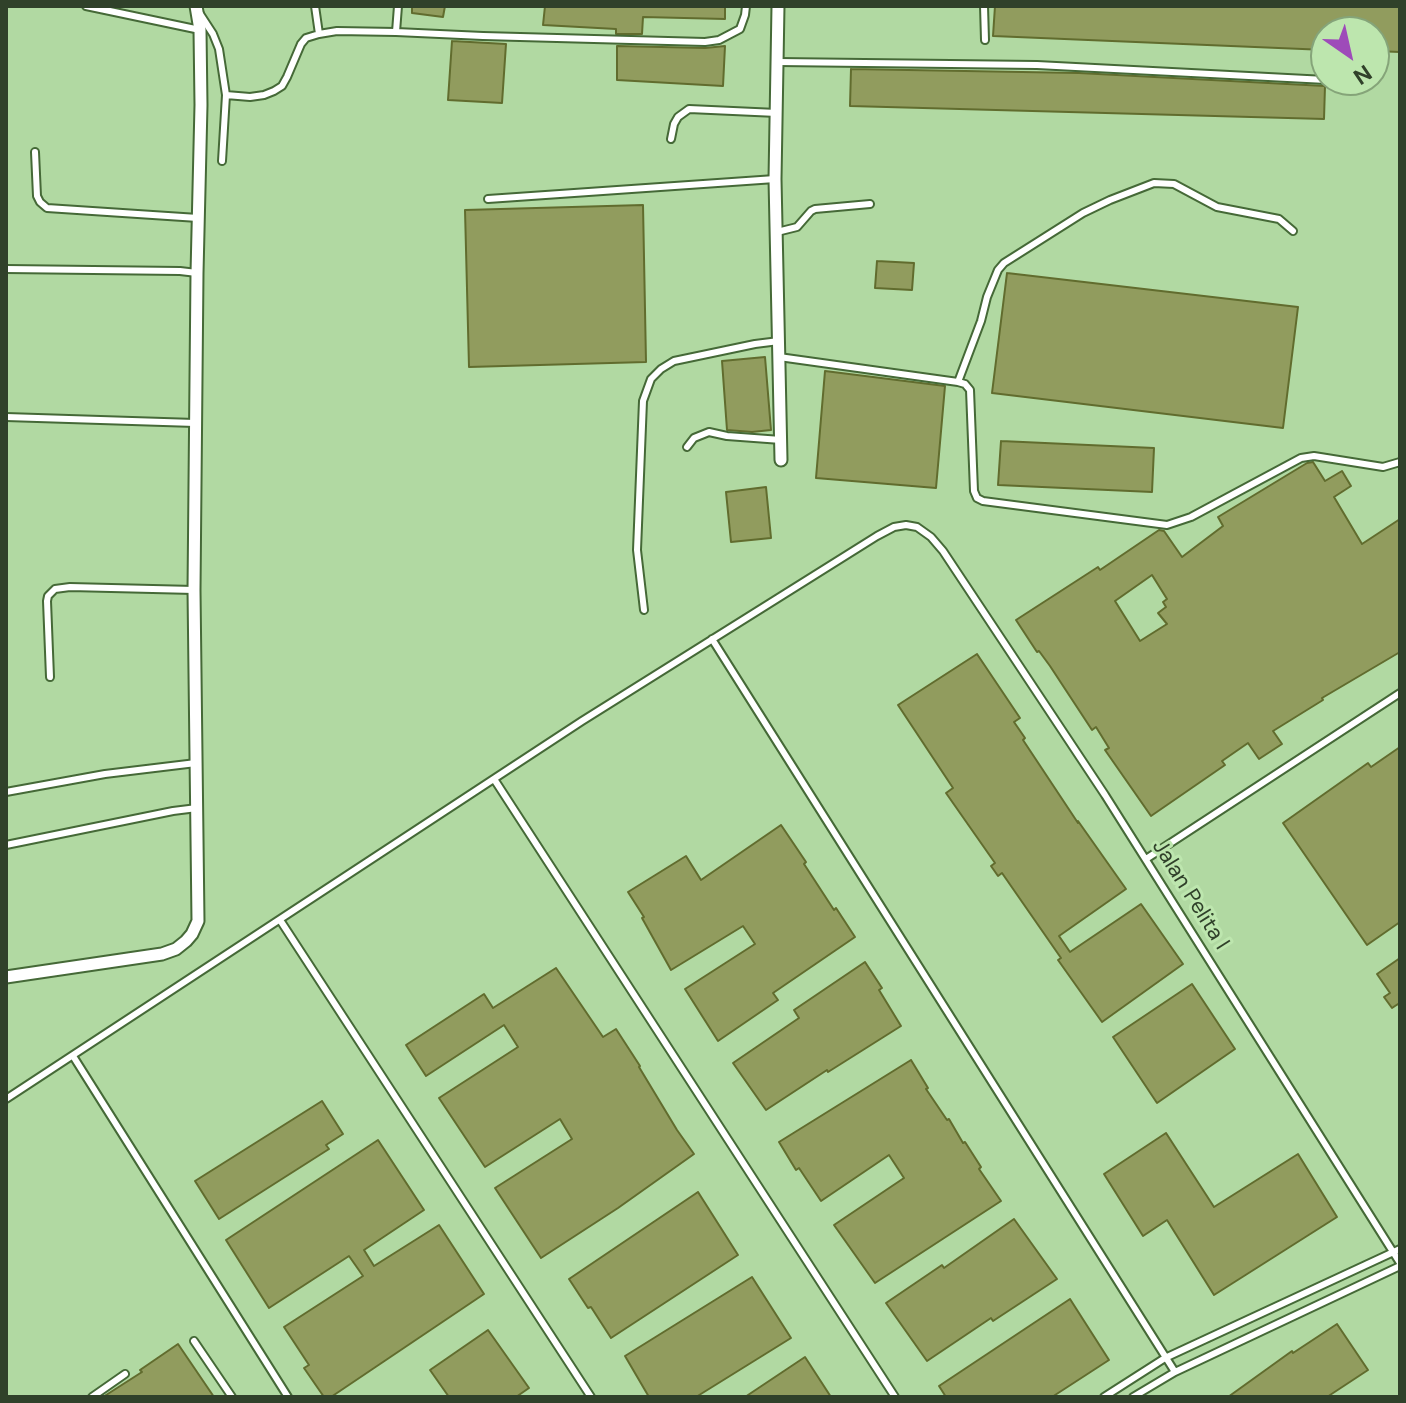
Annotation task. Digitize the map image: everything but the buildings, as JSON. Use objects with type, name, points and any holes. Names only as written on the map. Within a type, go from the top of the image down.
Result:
[{"type":"street","points":[[778,6],[775,179],[781,460]]},
{"type":"street","points":[[6,977],[162,954],[186,941],[198,921],[194,590],[200,30],[196,7]]},
{"type":"lane","points":[[86,6],[200,30]]},
{"type":"lane","points":[[315,6],[319,34]]},
{"type":"lane","points":[[396,32],[398,6]]},
{"type":"lane","points":[[226,95],[264,95],[282,86],[301,44],[306,38],[319,34],[337,31],[396,32],[705,42],[719,40],[740,29],[746,6]]},
{"type":"lane","points":[[984,6],[985,40]]},
{"type":"lane","points":[[196,7],[219,49],[226,95],[222,161]]},
{"type":"lane","points":[[778,62],[1037,65],[1310,79]]},
{"type":"lane","points":[[671,139],[678,117],[689,109],[777,113]]},
{"type":"lane","points":[[35,152],[37,196],[47,208],[198,218]]},
{"type":"lane","points":[[488,199],[775,179]]},
{"type":"lane","points":[[958,382],[998,270],[1004,263],[1083,213],[1110,200],[1154,183],[1174,184],[1217,207],[1279,219],[1293,231]]},
{"type":"lane","points":[[777,232],[797,227],[815,209],[870,204]]},
{"type":"lane","points":[[6,269],[197,273]]},
{"type":"lane","points":[[644,610],[637,550],[643,401],[651,379],[674,361],[779,341]]},
{"type":"lane","points":[[779,357],[965,384],[970,390],[974,491],[977,498],[983,501],[1167,525],[1191,517],[1301,458],[1314,456],[1383,467],[1400,462]]},
{"type":"lane","points":[[6,417],[195,423]]},
{"type":"lane","points":[[687,447],[694,438],[709,432],[781,440]]},
{"type":"lane","name":"Jalan Pelita I","points":[[6,1099],[712,639],[877,536],[906,525],[917,527],[943,551],[1146,859],[1397,1250],[1400,1264]]},
{"type":"lane","points":[[50,677],[47,601],[55,589],[194,590]]},
{"type":"lane","points":[[712,639],[1175,1372]]},
{"type":"lane","points":[[1146,859],[1400,693]]},
{"type":"lane","points":[[6,792],[105,774],[196,763]]},
{"type":"lane","points":[[494,779],[895,1397]]},
{"type":"lane","points":[[6,845],[197,808]]},
{"type":"lane","points":[[280,920],[591,1397]]},
{"type":"lane","points":[[73,1056],[288,1397]]},
{"type":"lane","points":[[1104,1397],[1165,1358],[1397,1250]]},
{"type":"lane","points":[[1133,1397],[1175,1372],[1400,1264]]},
{"type":"lane","points":[[194,1341],[232,1397]]},
{"type":"lane","points":[[92,1397],[125,1374]]}]
